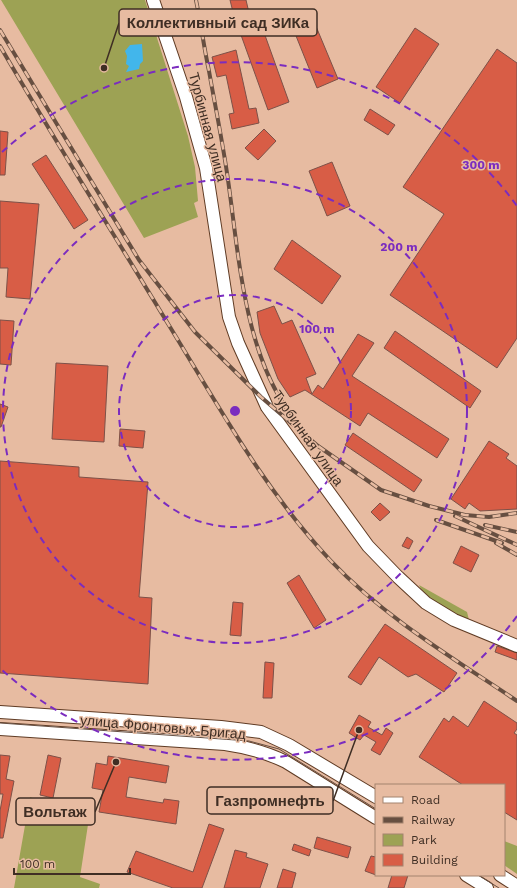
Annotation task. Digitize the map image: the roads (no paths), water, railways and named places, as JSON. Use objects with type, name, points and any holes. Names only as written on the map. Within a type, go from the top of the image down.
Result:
[{"type":"main road","name":"Турбинная улица","points":[[153,0],[183,90],[206,168],[229,317],[238,343],[267,407],[368,546],[403,583],[426,603],[454,620],[517,646]]},
{"type":"main road","name":"улица Фронтовых Бригад","points":[[0,712],[221,727],[261,732],[289,745],[375,796]]},
{"type":"main road","name":"улица Фронтовых Бригад","points":[[0,729],[225,744],[243,747],[274,756],[286,762],[375,817]]},
{"type":"main road","points":[[468,876],[487,888]]},
{"type":"main road","points":[[502,876],[517,886]]},
{"type":"water","points":[[142,44],[143,61],[140,64],[139,69],[126,72],[129,66],[126,64],[127,56],[125,51],[130,45]]},
{"type":"tram line","points":[[0,723],[249,741],[279,749],[375,808]]},
{"type":"tram line","points":[[480,876],[499,888]]},
{"type":"railway","points":[[196,0],[225,160],[246,304],[254,336],[265,368],[279,396],[297,422]]},
{"type":"railway","points":[[0,30],[139,260],[195,332],[261,397],[318,446],[381,490],[429,506],[465,515],[489,517],[517,513]]},
{"type":"railway","points":[[0,46],[225,418],[264,477],[307,534],[331,561],[396,619],[444,653],[517,701]]},
{"type":"railway","points":[[455,516],[517,545]]},
{"type":"railway","points":[[436,520],[502,543]]},
{"type":"railway","points":[[485,525],[517,532]]},
{"type":"railway","points":[[496,543],[517,555]]},
{"type":"place","name":"Коллективный сад ЗИКа","points":[[104,68]]},
{"type":"place","name":"Газпромнефть","points":[[359,730]]},
{"type":"place","name":"Вольтаж","points":[[116,762]]}]
